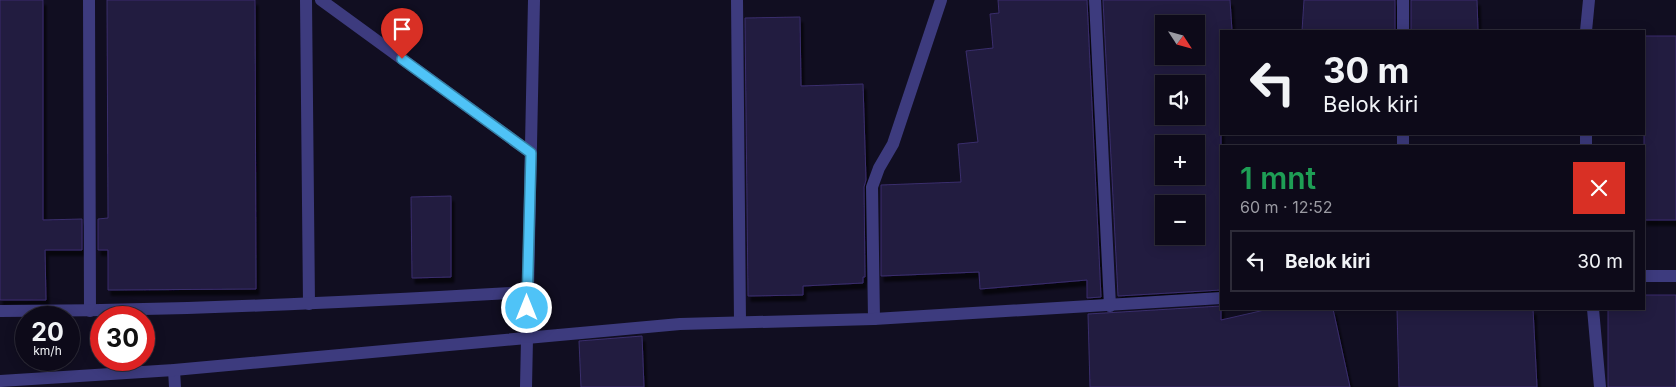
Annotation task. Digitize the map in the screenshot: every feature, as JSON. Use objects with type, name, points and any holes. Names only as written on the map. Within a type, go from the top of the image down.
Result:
[{"type":"street","points":[[0,311],[90,311],[89,0]]},
{"type":"street","points":[[306,0],[309,304]]},
{"type":"street","points":[[321,0],[531,153]]},
{"type":"street","points":[[526,387],[534,0]]},
{"type":"street","points":[[737,0],[740,322]]},
{"type":"street","points":[[874,319],[872,187],[879,168],[893,144],[940,0]]},
{"type":"street","points":[[1095,0],[1110,306]]},
{"type":"street","points":[[1403,30],[1404,0]]},
{"type":"street","points":[[1586,30],[1589,0]]},
{"type":"street","points":[[1645,276],[1676,276]]},
{"type":"street","points":[[155,309],[309,304],[528,292]]},
{"type":"street","points":[[0,381],[174,370],[680,324],[874,319],[1220,298]]},
{"type":"street","points":[[1594,310],[1600,387]]},
{"type":"street","points":[[174,370],[175,387]]},
{"type":"building","points":[[0,0],[43,0],[43,220],[82,219],[82,250],[45,250],[46,300],[0,300]]},
{"type":"building","points":[[107,0],[255,0],[256,289],[108,290],[108,250],[98,250],[98,219],[108,218]]},
{"type":"building","points":[[998,0],[1087,0],[1101,297],[1087,298],[1087,280],[980,289],[979,272],[881,276],[881,185],[961,182],[958,144],[978,142],[966,51],[993,48],[990,14],[999,13]]},
{"type":"building","points":[[1103,0],[1230,0],[1232,30],[1220,30],[1220,290],[1118,296]]},
{"type":"building","points":[[1304,0],[1395,0],[1395,30],[1302,30]]},
{"type":"building","points":[[1411,0],[1477,0],[1478,30],[1411,30]]},
{"type":"building","points":[[800,17],[801,86],[863,84],[866,180],[864,187],[865,277],[863,277],[863,283],[803,286],[803,295],[748,296],[745,18]]},
{"type":"building","points":[[1645,36],[1676,36],[1676,220],[1645,220]]},
{"type":"building","points":[[451,196],[451,277],[412,278],[411,197]]},
{"type":"building","points":[[1645,295],[1676,295],[1676,387],[1608,387],[1608,310],[1645,310]]},
{"type":"building","points":[[1220,306],[1221,320],[1265,310],[1333,310],[1350,387],[1090,387],[1088,314]]},
{"type":"building","points":[[1397,310],[1533,310],[1537,387],[1399,387]]},
{"type":"building","points":[[642,336],[644,387],[581,387],[579,341]]},
{"type":"route","points":[[402,59],[531,153],[527,308]]}]
